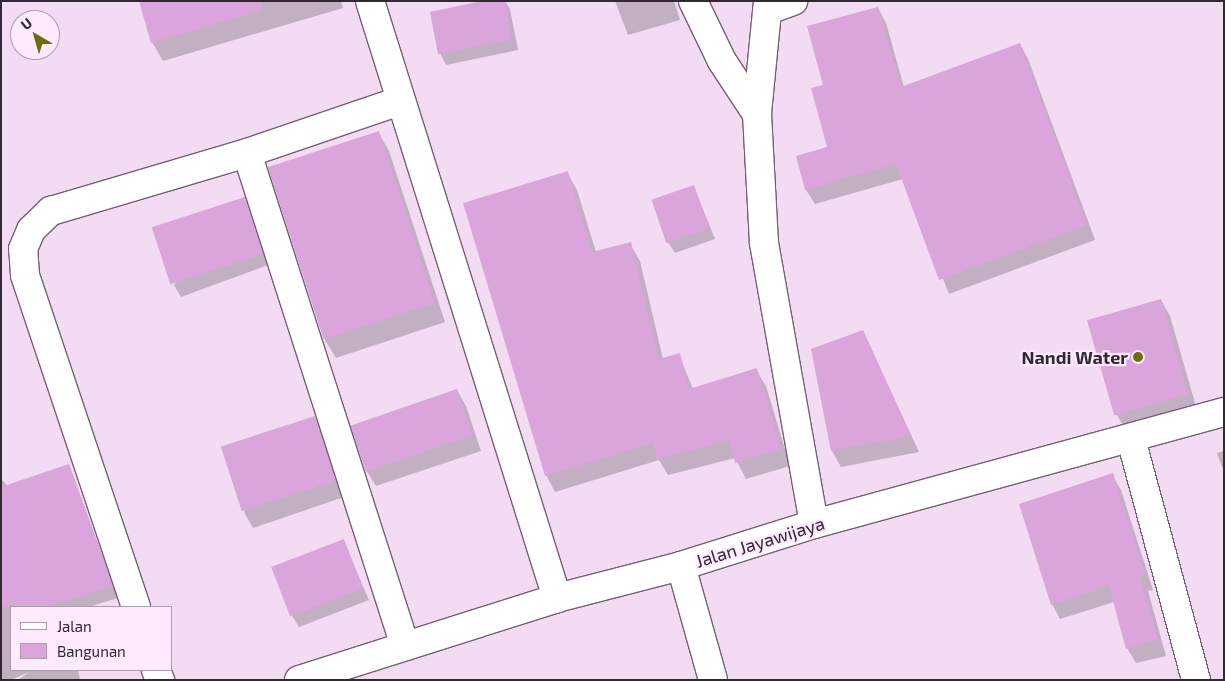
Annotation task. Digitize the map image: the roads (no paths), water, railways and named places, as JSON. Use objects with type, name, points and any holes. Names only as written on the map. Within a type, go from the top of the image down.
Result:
[{"type":"street","points":[[370,1],[556,598]]},
{"type":"street","points":[[693,1],[722,61],[758,114]]},
{"type":"street","points":[[794,1],[768,5],[758,114],[764,243],[814,524]]},
{"type":"street","points":[[136,606],[25,275],[23,249],[31,230],[51,211],[247,153],[400,101]]},
{"type":"street","points":[[247,153],[404,646]]},
{"type":"street","name":"Jalan Jayawijaya","points":[[299,680],[556,598],[681,566],[814,524],[1224,412]]},
{"type":"street","points":[[1130,439],[1196,680]]},
{"type":"street","points":[[681,566],[713,680]]},
{"type":"place","name":"Nandi Water","points":[[1138,357]]}]
